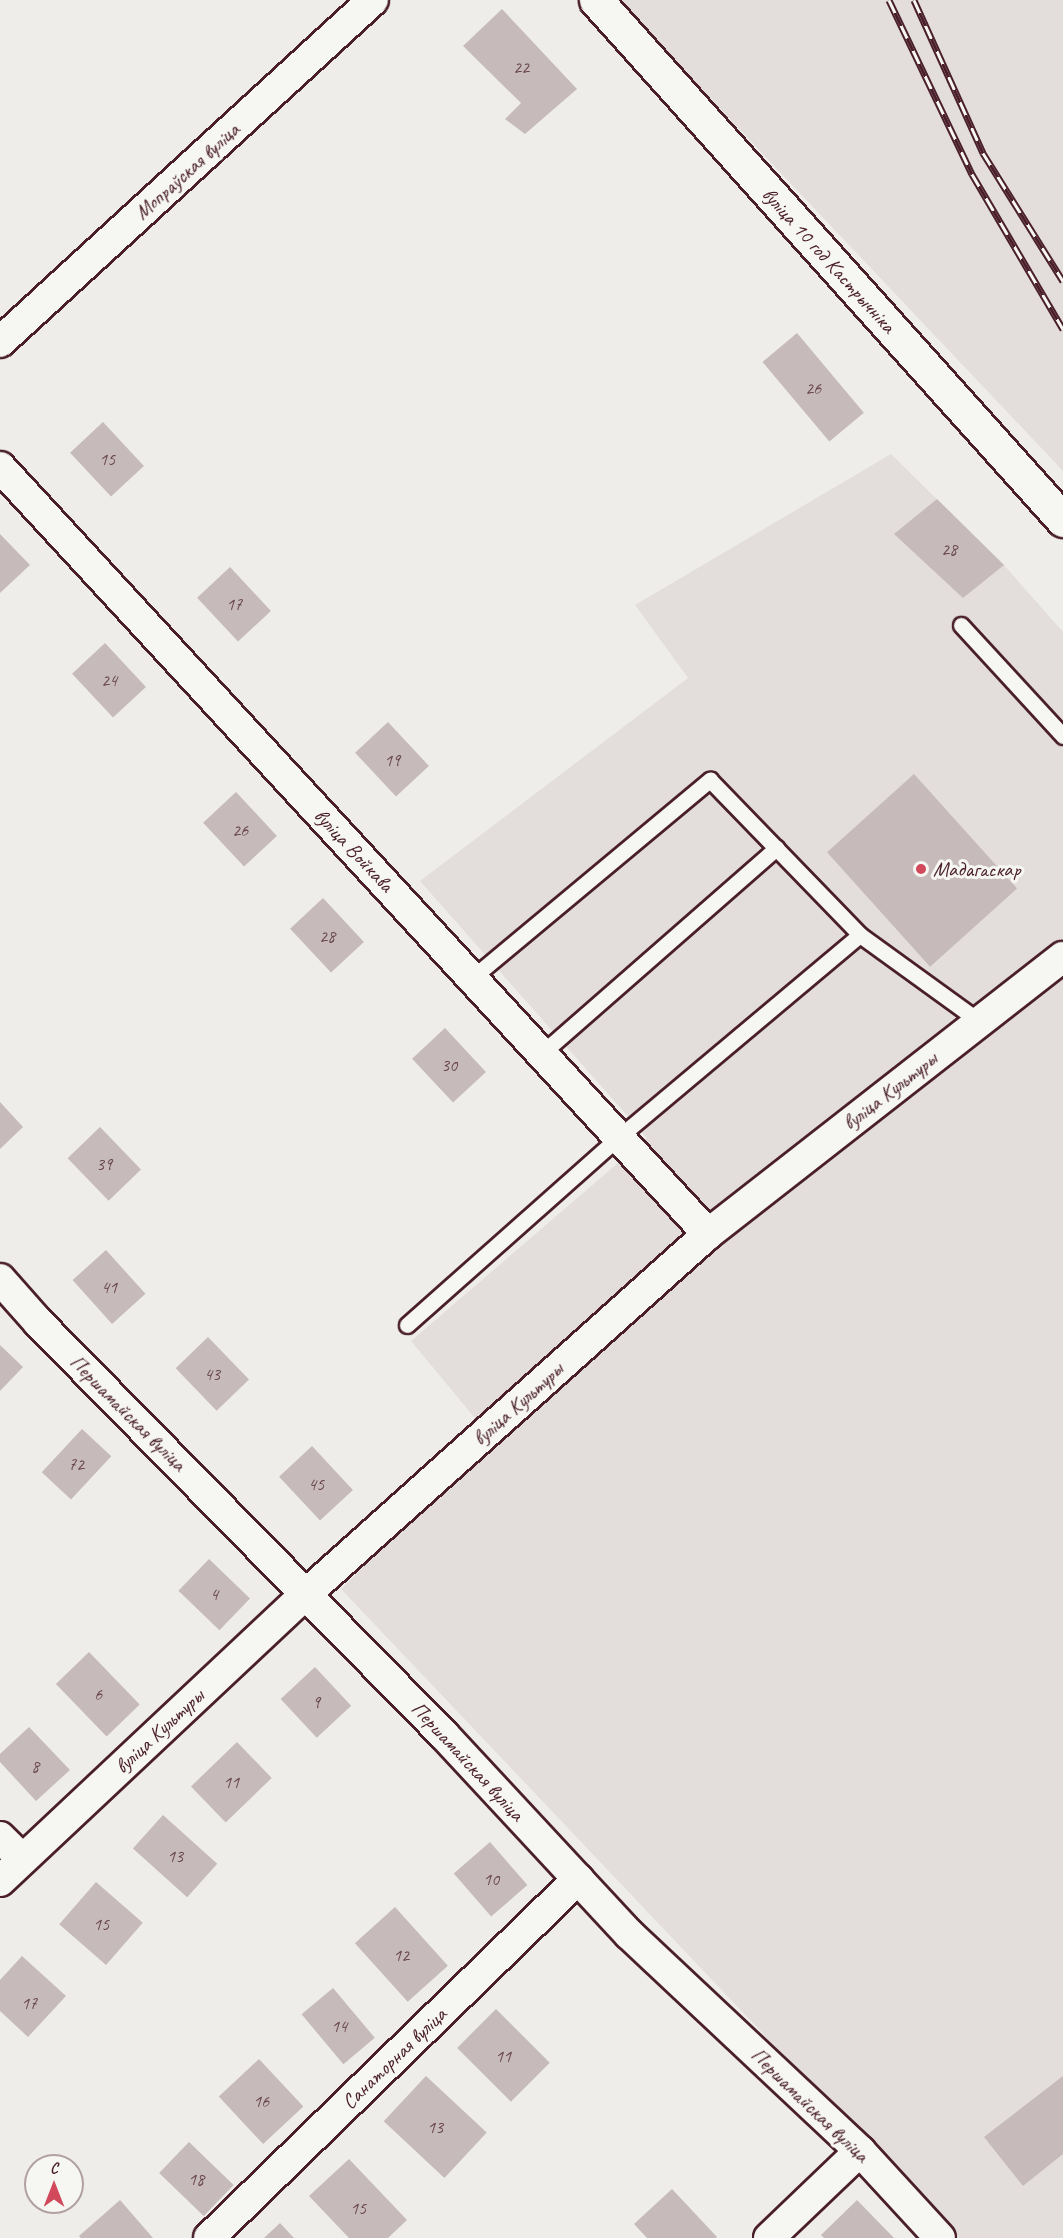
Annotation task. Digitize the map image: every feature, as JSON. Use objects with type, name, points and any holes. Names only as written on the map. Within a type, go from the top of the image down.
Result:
[{"type":"street","name":"Мопраўская вуліца","points":[[0,342],[373,0]]},
{"type":"street","name":"вуліца 10 год Кастрычніка","points":[[596,0],[1063,520]]},
{"type":"street","name":"вуліца Войкава","points":[[0,467],[708,1234]]},
{"type":"street","name":"вуліца Культуры","points":[[0,1881],[306,1594],[708,1234],[1063,957]]},
{"type":"street","name":"Першамайская вуліца","points":[[0,1279],[38,1322],[306,1594],[629,1934],[860,2151],[940,2238]]},
{"type":"street","points":[[0,1837],[22,1859]]},
{"type":"street","name":"Санаторная вуліца","points":[[209,2238],[578,1879]]},
{"type":"street","points":[[769,2238],[860,2151]]},
{"type":"lane","points":[[961,625],[1063,736]]},
{"type":"lane","points":[[472,978],[710,780],[860,935],[980,1022]]},
{"type":"lane","points":[[542,1053],[776,848]]},
{"type":"lane","points":[[407,1325],[619,1137],[860,935]]},
{"type":"shaded area","points":[[617,0],[1063,0],[1063,471]]},
{"type":"shaded area","points":[[891,454],[1004,565],[1063,632],[1063,2238],[957,2238],[341,1589],[493,1440],[411,1341],[647,1138],[420,881],[688,678],[635,605]]},
{"type":"building","points":[[502,9],[577,89],[525,134],[505,119],[521,103],[463,46]]},
{"type":"building","points":[[797,333],[864,413],[829,442],[763,362]]},
{"type":"building","points":[[103,422],[144,466],[111,497],[70,453]]},
{"type":"building","points":[[937,499],[1004,565],[963,598],[894,534]]},
{"type":"building","points":[[0,534],[30,565],[0,593]]},
{"type":"building","points":[[230,567],[271,611],[238,642],[197,598]]},
{"type":"building","points":[[105,643],[146,687],[113,718],[72,674]]},
{"type":"building","points":[[388,722],[429,766],[396,797],[355,753]]},
{"type":"building","name":"Мадагаскар","points":[[914,774],[1017,888],[930,967],[827,852]]},
{"type":"building","points":[[236,792],[277,836],[244,867],[203,823]]},
{"type":"building","points":[[323,898],[364,942],[331,973],[290,929]]},
{"type":"building","points":[[445,1028],[486,1072],[453,1103],[412,1059]]},
{"type":"building","points":[[0,1102],[23,1127],[0,1149]]},
{"type":"building","points":[[100,1127],[141,1169],[109,1201],[68,1158]]},
{"type":"building","points":[[106,1250],[145,1294],[112,1324],[73,1280]]},
{"type":"building","points":[[208,1337],[249,1379],[217,1411],[176,1368]]},
{"type":"building","points":[[0,1345],[23,1367],[0,1391]]},
{"type":"building","points":[[82,1429],[111,1456],[71,1499],[42,1472]]},
{"type":"building","points":[[312,1446],[353,1490],[320,1521],[279,1477]]},
{"type":"building","points":[[209,1559],[250,1599],[219,1630],[178,1591]]},
{"type":"building","points":[[89,1652],[140,1705],[107,1736],[56,1684]]},
{"type":"building","points":[[315,1667],[351,1706],[317,1738],[281,1699]]},
{"type":"building","points":[[29,1727],[70,1770],[36,1801],[0,1762],[0,1754]]},
{"type":"building","points":[[237,1742],[272,1778],[226,1822],[191,1786]]},
{"type":"building","points":[[163,1815],[217,1864],[187,1897],[133,1848]]},
{"type":"building","points":[[490,1842],[527,1885],[491,1917],[454,1873]]},
{"type":"building","points":[[96,1882],[143,1923],[106,1965],[59,1924]]},
{"type":"building","points":[[395,1907],[448,1966],[408,2002],[355,1943]]},
{"type":"building","points":[[22,1956],[66,1996],[28,2037],[0,2011],[0,1980]]},
{"type":"building","points":[[333,1988],[375,2038],[343,2064],[302,2014]]},
{"type":"building","points":[[496,2009],[550,2063],[511,2102],[457,2048]]},
{"type":"building","points":[[259,2059],[303,2107],[263,2144],[219,2097]]},
{"type":"building","points":[[426,2076],[487,2133],[444,2178],[384,2121]]},
{"type":"building","points":[[1063,2076],[1063,2154],[1023,2186],[984,2137]]},
{"type":"building","points":[[189,2142],[234,2185],[204,2216],[159,2173]]},
{"type":"building","points":[[349,2159],[407,2220],[388,2238],[349,2238],[309,2196]]},
{"type":"building","points":[[672,2189],[716,2238],[647,2238],[634,2224]]},
{"type":"building","points":[[120,2200],[153,2238],[81,2238],[79,2236]]},
{"type":"building","points":[[857,2200],[894,2238],[824,2238],[821,2235]]},
{"type":"building","points":[[280,2223],[294,2238],[264,2238]]},
{"type":"railway","points":[[889,0],[972,174],[1063,329]]},
{"type":"railway","points":[[914,0],[983,153],[1063,281]]},
{"type":"place","name":"Мадагаскар","points":[[921,869]]}]
